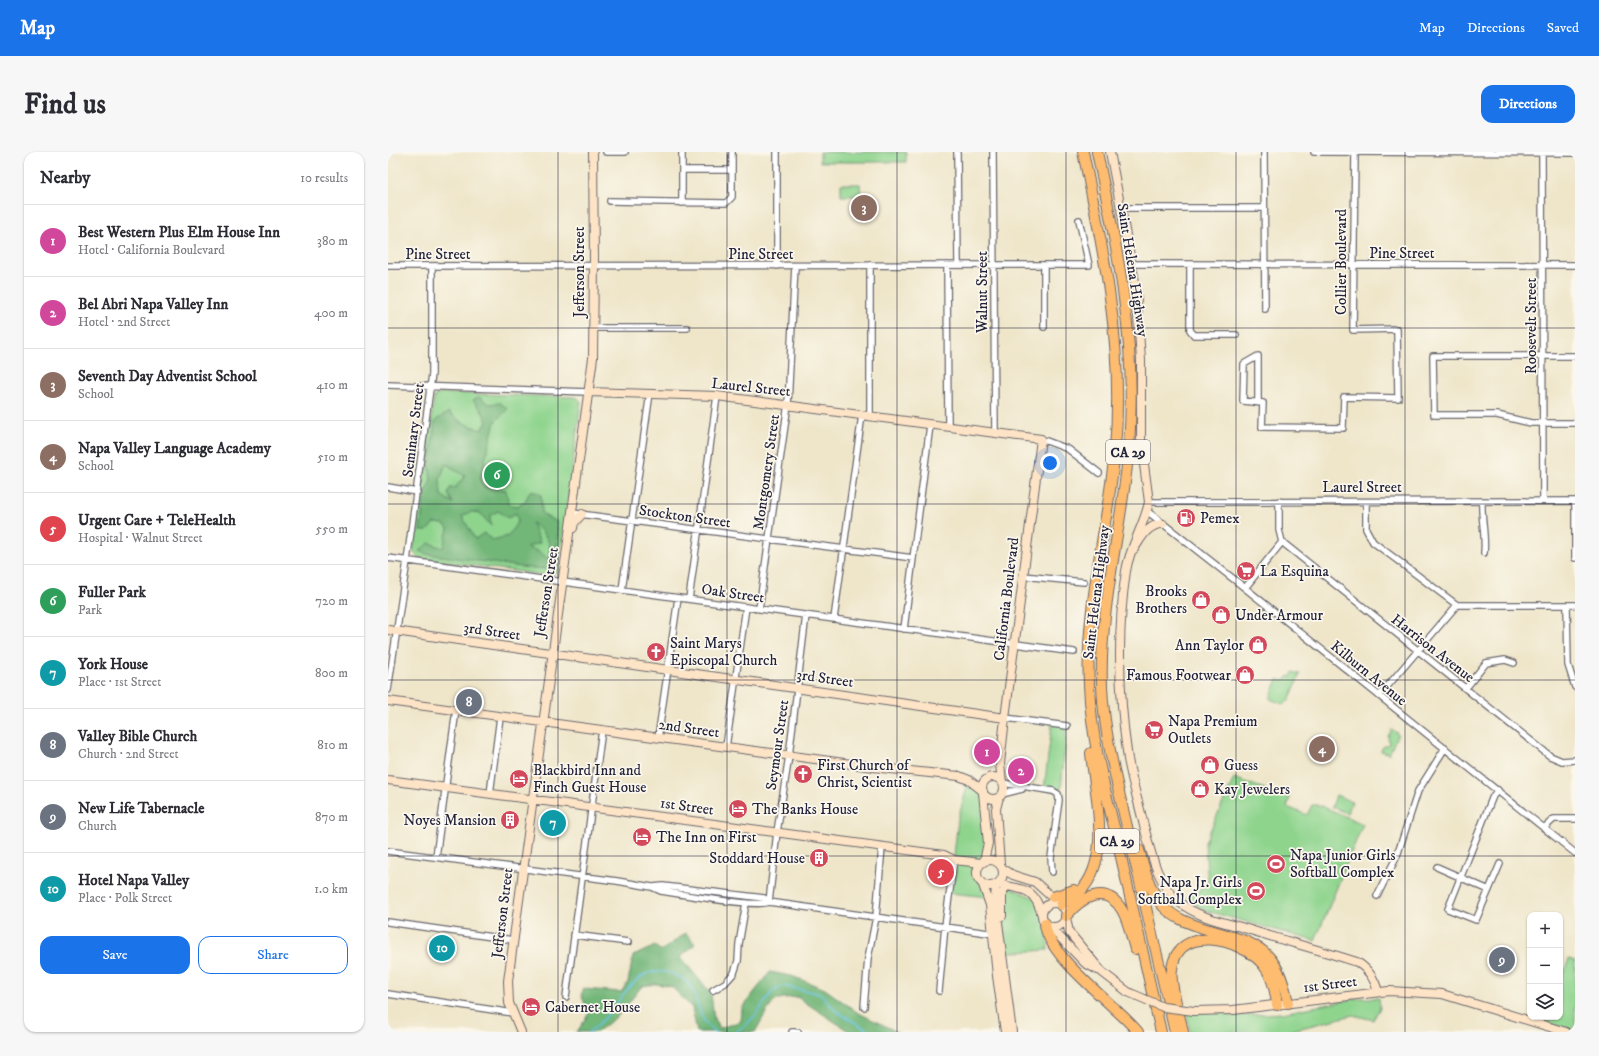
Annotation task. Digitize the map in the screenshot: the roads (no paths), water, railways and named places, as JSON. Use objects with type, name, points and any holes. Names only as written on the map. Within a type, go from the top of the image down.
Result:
[{"type":"highway","name":"Saint Helena Highway","points":[[1083,152],[1111,294],[1118,382],[1113,472],[1089,647],[1088,685],[1097,755],[1160,1032]]},
{"type":"highway","name":"Saint Helena Highway","points":[[1097,152],[1123,284],[1129,334],[1131,379],[1127,461],[1102,648],[1104,721],[1175,1032]]},
{"type":"highway","points":[[1058,902],[1067,894],[1085,884],[1095,861],[1100,832],[1086,696],[1089,647]]},
{"type":"highway","points":[[1110,752],[1149,884],[1156,897],[1169,912],[1180,920],[1243,940],[1268,954],[1279,970],[1288,1003]]},
{"type":"highway","points":[[1066,917],[1079,902],[1091,896],[1106,896],[1118,905],[1127,919],[1160,1032]]},
{"type":"highway","points":[[1045,921],[1051,941],[1065,959],[1138,1032]]},
{"type":"highway","points":[[1183,1032],[1172,978],[1172,968],[1175,959],[1181,950],[1197,940],[1206,938],[1217,940],[1233,945],[1254,956],[1262,963],[1270,976],[1277,1005]]},
{"type":"main road","name":"Jefferson Street","points":[[521,1032],[512,1013],[508,986],[522,869],[568,543],[592,358],[594,328],[593,152]]},
{"type":"main road","points":[[1110,152],[1133,264],[1141,360],[1141,442],[1149,502],[1147,512],[1135,538],[1129,558],[1120,632],[1126,740],[1134,786],[1150,847],[1161,878],[1174,898],[1188,908],[1200,914],[1357,962],[1365,967],[1370,973],[1378,992]]},
{"type":"main road","name":"Laurel Street","points":[[588,392],[717,396],[788,404],[930,425],[1042,439]]},
{"type":"main road","name":"California Boulevard","points":[[1003,782],[1000,764],[1005,718],[1042,439]]},
{"type":"main road","points":[[568,543],[572,539],[574,523],[582,514]]},
{"type":"main road","points":[[1129,558],[1150,528],[1157,524],[1163,524]]},
{"type":"main road","name":"3rd Street","points":[[392,631],[1005,718]]},
{"type":"main road","name":"2nd Street","points":[[388,701],[789,756],[959,776],[969,780],[983,792]]},
{"type":"main road","points":[[1000,764],[990,777],[984,781],[983,792],[988,843],[983,862],[979,866],[977,874],[983,885],[997,931],[1012,1032]]},
{"type":"main road","points":[[990,777],[997,778],[1003,782],[1004,788],[996,809],[1002,867],[1002,879],[1000,885],[1002,895],[1002,916],[997,931],[995,960],[1005,1032]]},
{"type":"main road","name":"1st Street","points":[[388,780],[944,855],[954,860],[983,862]]},
{"type":"main road","points":[[983,792],[991,798],[1000,796]]},
{"type":"main road","points":[[983,862],[993,860],[1002,867]]},
{"type":"main road","name":"1st Street","points":[[1002,867],[1013,875],[1035,882],[1065,909],[1069,932],[1102,972]]},
{"type":"main road","points":[[983,885],[990,887],[1000,885]]},
{"type":"main road","name":"1st Street","points":[[1000,885],[1028,891],[1033,895],[1037,899],[1045,921],[1085,963],[1102,972],[1128,992],[1163,1006],[1194,1012],[1224,1011],[1378,992],[1413,991],[1442,994],[1566,1032]]},
{"type":"main road","points":[[1058,902],[1047,905],[1045,921],[1059,926],[1066,917]]},
{"type":"main road","points":[[995,960],[998,963],[1000,982],[1004,981]]},
{"type":"street","points":[[606,152],[625,152]]},
{"type":"street","points":[[682,152],[682,203]]},
{"type":"street","points":[[610,201],[726,203],[732,197],[732,152]]},
{"type":"street","points":[[777,152],[777,266]]},
{"type":"street","points":[[957,152],[958,265]]},
{"type":"street","name":"Walnut Street","points":[[993,152],[995,432]]},
{"type":"street","points":[[1264,152],[1265,309]]},
{"type":"street","points":[[1314,152],[1575,153]]},
{"type":"street","name":"Roosevelt Street","points":[[1542,152],[1543,500]]},
{"type":"street","name":"Collier Boulevard","points":[[1258,402],[1258,356],[1244,364],[1243,401],[1263,403],[1262,427],[1343,428],[1344,398],[1398,398],[1397,329],[1353,330],[1355,153]]},
{"type":"street","points":[[682,170],[732,170]]},
{"type":"street","points":[[1122,208],[1264,208]]},
{"type":"street","name":"Pine Street","points":[[388,266],[594,267],[994,264],[1089,266],[1079,220]]},
{"type":"street","name":"Pine Street","points":[[1133,264],[1575,265]]},
{"type":"street","points":[[1190,264],[1190,330],[1194,334],[1236,335]]},
{"type":"street","points":[[834,619],[866,416],[870,265]]},
{"type":"street","points":[[947,265],[948,427]]},
{"type":"street","points":[[1044,265],[1044,327]]},
{"type":"street","name":"Seminary Street","points":[[388,690],[392,631],[407,561],[432,374],[432,266]]},
{"type":"street","name":"Montgomery Street","points":[[759,609],[788,404],[795,266]]},
{"type":"street","points":[[594,328],[687,328]]},
{"type":"street","points":[[1575,356],[1433,356],[1434,415],[1497,415],[1524,422],[1542,424],[1575,424]]},
{"type":"street","name":"Laurel Street","points":[[388,385],[588,392]]},
{"type":"street","points":[[622,590],[650,393]]},
{"type":"street","points":[[689,599],[700,530],[717,396]]},
{"type":"street","points":[[904,628],[930,425]]},
{"type":"street","name":"Laurel Street","points":[[1042,439],[1068,449],[1099,473]]},
{"type":"street","points":[[388,488],[417,492]]},
{"type":"street","name":"Laurel Street","points":[[1149,502],[1543,500],[1575,502]]},
{"type":"street","points":[[1245,588],[1282,542],[1279,530],[1279,501]]},
{"type":"street","points":[[1482,501],[1481,519],[1485,542],[1484,553]]},
{"type":"street","points":[[1366,502],[1366,529],[1373,542],[1457,605],[1575,605]]},
{"type":"street","points":[[1575,502],[1575,558]]},
{"type":"street","name":"Kilburn Avenue","points":[[1147,512],[1245,588],[1545,827],[1575,853]]},
{"type":"street","name":"Stockton Street","points":[[572,513],[913,558]]},
{"type":"street","name":"Harrison Avenue","points":[[1282,542],[1550,756],[1562,761],[1575,760]]},
{"type":"street","name":"Oak Street","points":[[388,558],[1074,652]]},
{"type":"street","points":[[1023,576],[1084,582]]},
{"type":"street","points":[[658,738],[678,598]]},
{"type":"street","points":[[1379,696],[1457,605]]},
{"type":"street","points":[[1567,605],[1568,665],[1575,687]]},
{"type":"street","points":[[726,747],[746,607]]},
{"type":"street","name":"Seymour Street","points":[[769,902],[806,615]]},
{"type":"street","points":[[1466,688],[1486,663],[1505,660],[1514,663]]},
{"type":"street","points":[[436,857],[456,710]]},
{"type":"street","points":[[490,794],[500,717]]},
{"type":"street","name":"3rd Street","points":[[1005,718],[1067,726]]},
{"type":"street","points":[[566,997],[602,730]]},
{"type":"street","points":[[1377,896],[1397,856],[1418,791],[1445,748]]},
{"type":"street","points":[[1003,782],[1025,788],[1056,792],[1059,798],[1051,858],[1052,872]]},
{"type":"street","points":[[1000,796],[1025,788]]},
{"type":"street","points":[[1498,790],[1493,796],[1448,909],[1476,920],[1500,864]]},
{"type":"street","points":[[1545,827],[1554,820],[1575,819]]},
{"type":"street","points":[[864,1008],[868,958],[876,917],[882,847]]},
{"type":"street","points":[[388,851],[652,887],[663,886],[764,898],[769,902]]},
{"type":"street","points":[[939,991],[945,926],[954,860]]},
{"type":"street","points":[[1437,867],[1489,890]]},
{"type":"street","points":[[652,887],[662,891],[746,903],[764,904],[769,902],[945,926],[997,931]]},
{"type":"street","points":[[713,990],[729,978],[734,972],[738,961],[738,944],[746,903]]},
{"type":"street","points":[[388,922],[514,940]]},
{"type":"street","points":[[574,935],[628,942]]},
{"type":"street","points":[[388,994],[512,1013]]},
{"type":"street","points":[[792,1032],[798,1032]]},
{"type":"waterway","points":[[589,1032],[603,1020],[632,984],[647,973],[651,972],[676,975],[690,985],[702,1018],[716,1032]]},
{"type":"waterway","points":[[736,1032],[747,1024],[758,1012],[772,992],[783,986],[821,994],[836,1011],[866,1029],[867,1032]]},
{"type":"place","name":"Seventh Day Adventist School","points":[[864,208]]},
{"type":"place","name":"Fuller Park","points":[[497,475]]},
{"type":"place","name":"Pemex","points":[[1186,518]]},
{"type":"place","name":"La Esquina","points":[[1246,571]]},
{"type":"place","name":"Brooks Brothers","points":[[1201,600]]},
{"type":"place","name":"Under Armour","points":[[1221,615]]},
{"type":"place","name":"Ann Taylor","points":[[1258,645]]},
{"type":"place","name":"Saint Marys Episcopal Church","points":[[656,652]]},
{"type":"place","name":"Famous Footwear","points":[[1245,675]]},
{"type":"place","name":"Valley Bible Church","points":[[469,702]]},
{"type":"place","name":"Napa Premium Outlets","points":[[1154,730]]},
{"type":"place","name":"Napa Valley Language Academy","points":[[1322,749]]},
{"type":"place","name":"Best Western Plus Elm House Inn","points":[[987,752]]},
{"type":"place","name":"Guess","points":[[1210,765]]},
{"type":"place","name":"Bel Abri Napa Valley Inn","points":[[1021,771]]},
{"type":"place","name":"First Church of Christ, Scientist","points":[[803,774]]},
{"type":"place","name":"Blackbird Inn and Finch Guest House","points":[[519,779]]},
{"type":"place","name":"Kay Jewelers","points":[[1200,789]]},
{"type":"place","name":"The Banks House","points":[[738,809]]},
{"type":"place","name":"Noyes Mansion","points":[[510,820]]},
{"type":"place","name":"York House","points":[[553,823]]},
{"type":"place","name":"The Inn on First","points":[[642,837]]},
{"type":"place","name":"Stoddard House","points":[[819,858]]},
{"type":"place","name":"Napa Junior Girls Softball Complex","points":[[1276,864]]},
{"type":"place","name":"Urgent Care + TeleHealth","points":[[941,872]]},
{"type":"place","name":"Napa Jr. Girls Softball Complex","points":[[1256,891]]},
{"type":"place","name":"Hotel Napa Valley","points":[[442,948]]},
{"type":"place","name":"New Life Tabernacle","points":[[1502,960]]},
{"type":"place","name":"Cabernet House","points":[[531,1007]]}]
